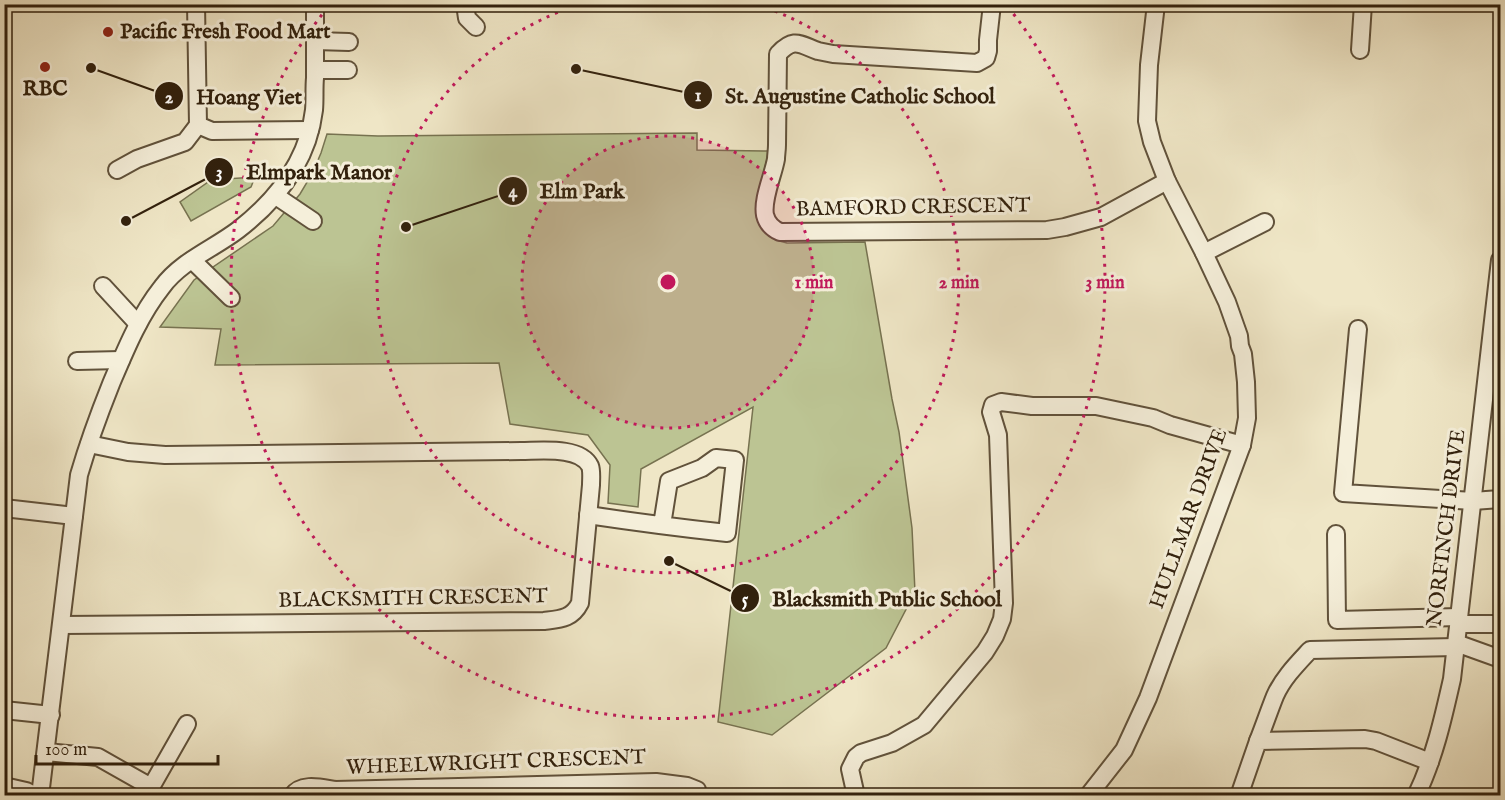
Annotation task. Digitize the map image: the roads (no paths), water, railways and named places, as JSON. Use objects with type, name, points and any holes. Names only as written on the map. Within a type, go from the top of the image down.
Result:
[{"type":"street","points":[[117,170],[137,159],[185,142],[198,125],[196,4]]},
{"type":"street","points":[[40,795],[79,475],[98,416],[127,346],[162,286],[181,268],[234,233],[255,216],[276,196],[298,161],[310,130],[314,110],[315,4]]},
{"type":"street","points":[[465,4],[467,18],[476,27]]},
{"type":"street","name":"BAMFORD CRESCENT","points":[[992,4],[987,40],[988,51],[986,58],[977,63],[833,54],[796,42],[786,45],[778,54],[776,160],[765,205],[765,216],[769,224],[780,232],[1056,229],[1101,217],[1167,180]]},
{"type":"street","name":"HULLMAR DRIVE","points":[[1088,795],[1124,750],[1148,698],[1242,445],[1247,418],[1246,382],[1239,336],[1227,302],[1167,180],[1152,142],[1147,121],[1149,65],[1156,4]]},
{"type":"street","points":[[1360,50],[1363,4]]},
{"type":"street","points":[[315,41],[349,42]]},
{"type":"street","points":[[315,70],[348,70]]},
{"type":"street","points":[[198,125],[212,131],[310,130]]},
{"type":"street","points":[[276,196],[313,221]]},
{"type":"street","points":[[1204,253],[1265,222]]},
{"type":"street","points":[[192,260],[231,298]]},
{"type":"street","name":"NORFINCH DRIVE","points":[[1422,795],[1423,782],[1438,739],[1452,679],[1483,410],[1497,328],[1500,260]]},
{"type":"street","points":[[104,286],[138,324]]},
{"type":"street","points":[[1358,329],[1343,493],[1473,501],[1500,499]]},
{"type":"street","points":[[77,361],[121,360]]},
{"type":"street","points":[[856,795],[850,769],[856,757],[861,753],[892,743],[924,725],[985,652],[1002,619],[1004,603],[998,435],[991,412],[993,405],[1000,402],[1032,406],[1096,406],[1154,418],[1170,425],[1242,445]]},
{"type":"street","points":[[1483,410],[1500,413]]},
{"type":"street","name":"BLACKSMITH CRESCENT","points":[[62,625],[520,621],[558,619],[570,615],[580,603],[591,468],[584,458],[571,452],[165,455],[128,452],[89,444]]},
{"type":"street","points":[[588,515],[662,525],[727,533],[735,460],[716,458],[702,468],[669,481],[662,525]]},
{"type":"street","points":[[4,508],[74,516]]},
{"type":"street","points":[[1336,534],[1337,620],[1459,620],[1500,624]]},
{"type":"street","points":[[1239,795],[1276,696],[1288,675],[1310,650],[1456,645],[1500,657]]},
{"type":"street","points":[[4,710],[51,715]]},
{"type":"street","points":[[46,752],[98,757],[149,791],[187,724]]},
{"type":"street","points":[[1258,741],[1365,739],[1430,762]]},
{"type":"street","name":"WHEELWRIGHT CRESCENT","points":[[292,795],[302,788],[335,790],[656,782],[687,786],[697,790],[699,795]]},
{"type":"street","points":[[4,786],[36,795]]},
{"type":"place","name":"Pacific Fresh Food Mart","points":[[108,32]]},
{"type":"place","name":"RBC","points":[[45,67]]},
{"type":"place","name":"Hoang Viet","points":[[91,68]]},
{"type":"place","name":"St. Augustine Catholic School","points":[[576,69]]},
{"type":"place","name":"Elmpark Manor","points":[[126,221]]},
{"type":"place","name":"Elm Park","points":[[406,227]]},
{"type":"place","name":"Blacksmith Public School","points":[[669,561]]}]
